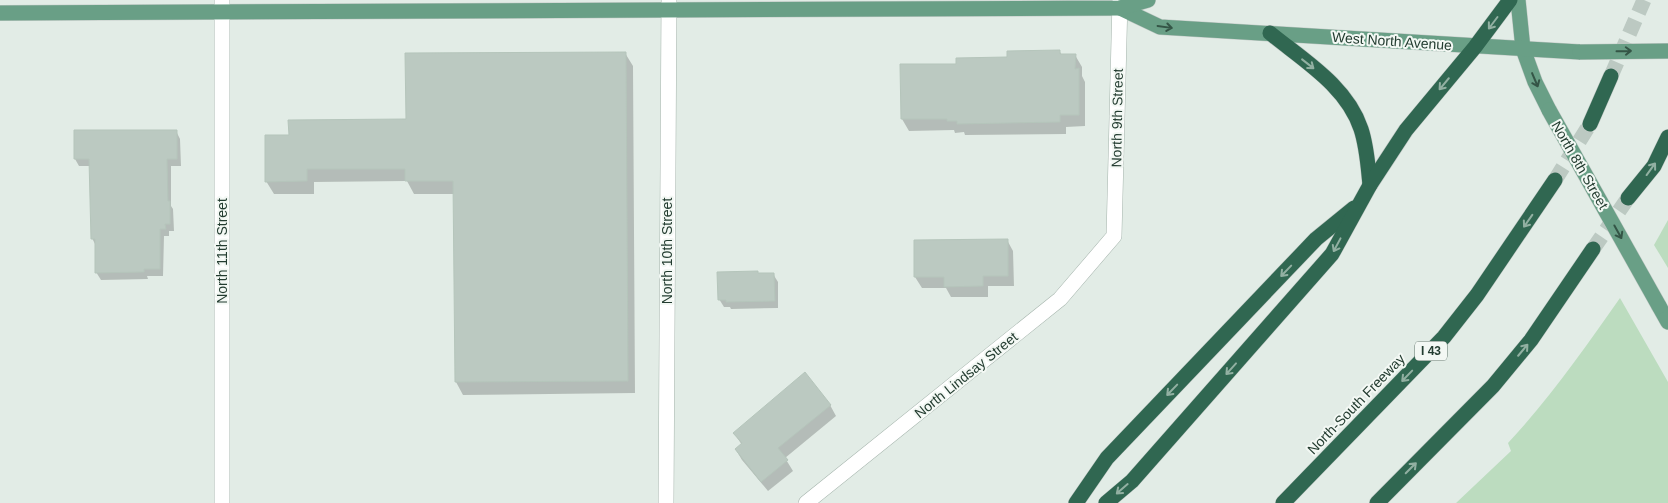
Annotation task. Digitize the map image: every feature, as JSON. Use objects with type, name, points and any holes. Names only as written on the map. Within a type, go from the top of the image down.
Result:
[{"type":"highway","points":[[1106,503],[1132,481],[1332,254],[1370,185],[1406,130],[1510,0]]},
{"type":"highway","points":[[1270,33],[1323,76],[1338,90],[1354,111],[1361,128],[1366,151],[1370,185]]},
{"type":"highway","points":[[1590,124],[1611,76]]},
{"type":"highway","points":[[1628,198],[1654,166],[1668,137]]},
{"type":"highway","name":"North-South Freeway","points":[[1283,503],[1444,338],[1477,295],[1556,180]]},
{"type":"highway","points":[[1076,503],[1107,458],[1316,239],[1360,202]]},
{"type":"highway","points":[[1377,503],[1493,386],[1531,340],[1593,249]]},
{"type":"main road","name":"West North Avenue","points":[[0,13],[223,6],[1120,4],[1148,0]]},
{"type":"main road","name":"North 8th Street","points":[[1518,0],[1523,49],[1535,82],[1668,322]]},
{"type":"main road","name":"West North Avenue","points":[[1120,4],[1160,27],[1580,52],[1668,51]]},
{"type":"street","name":"North 9th Street","points":[[1114,236],[1120,4]]},
{"type":"street","name":"North 10th Street","points":[[666,503],[669,5]]},
{"type":"street","name":"North 11th Street","points":[[222,503],[223,6]]},
{"type":"street","name":"North Lindsay Street","points":[[806,503],[1060,299],[1114,236]]},
{"type":"green space","points":[[1668,220],[1668,268],[1654,245]]},
{"type":"green space","points":[[1620,298],[1668,382],[1668,503],[1456,503],[1511,451],[1508,443],[1553,391]]},
{"type":"building","points":[[1060,50],[1060,54],[1076,54],[1075,69],[1079,68],[1079,115],[1060,115],[1060,122],[957,124],[957,121],[947,121],[947,119],[901,119],[900,64],[956,64],[956,58],[1007,57],[1007,51]]},
{"type":"building","points":[[626,52],[628,381],[455,382],[453,181],[405,181],[405,169],[307,169],[307,181],[265,182],[265,135],[289,135],[288,120],[406,119],[405,53]]},
{"type":"building","points":[[74,130],[177,130],[177,159],[167,159],[170,224],[165,224],[166,229],[160,229],[160,269],[144,269],[144,272],[95,273],[95,239],[91,239],[89,159],[74,159]]},
{"type":"building","points":[[1008,239],[1008,276],[983,276],[983,286],[944,287],[944,277],[914,277],[914,240]]},
{"type":"building","points":[[758,271],[758,273],[774,273],[775,301],[726,302],[726,300],[718,300],[717,272]]},
{"type":"building","points":[[805,372],[831,405],[778,448],[788,460],[761,482],[735,449],[742,443],[733,433]]},
{"type":"tunnel","points":[[1611,76],[1644,0]]},
{"type":"tunnel","points":[[1555,180],[1590,124]]},
{"type":"tunnel","points":[[1593,249],[1628,198]]}]
